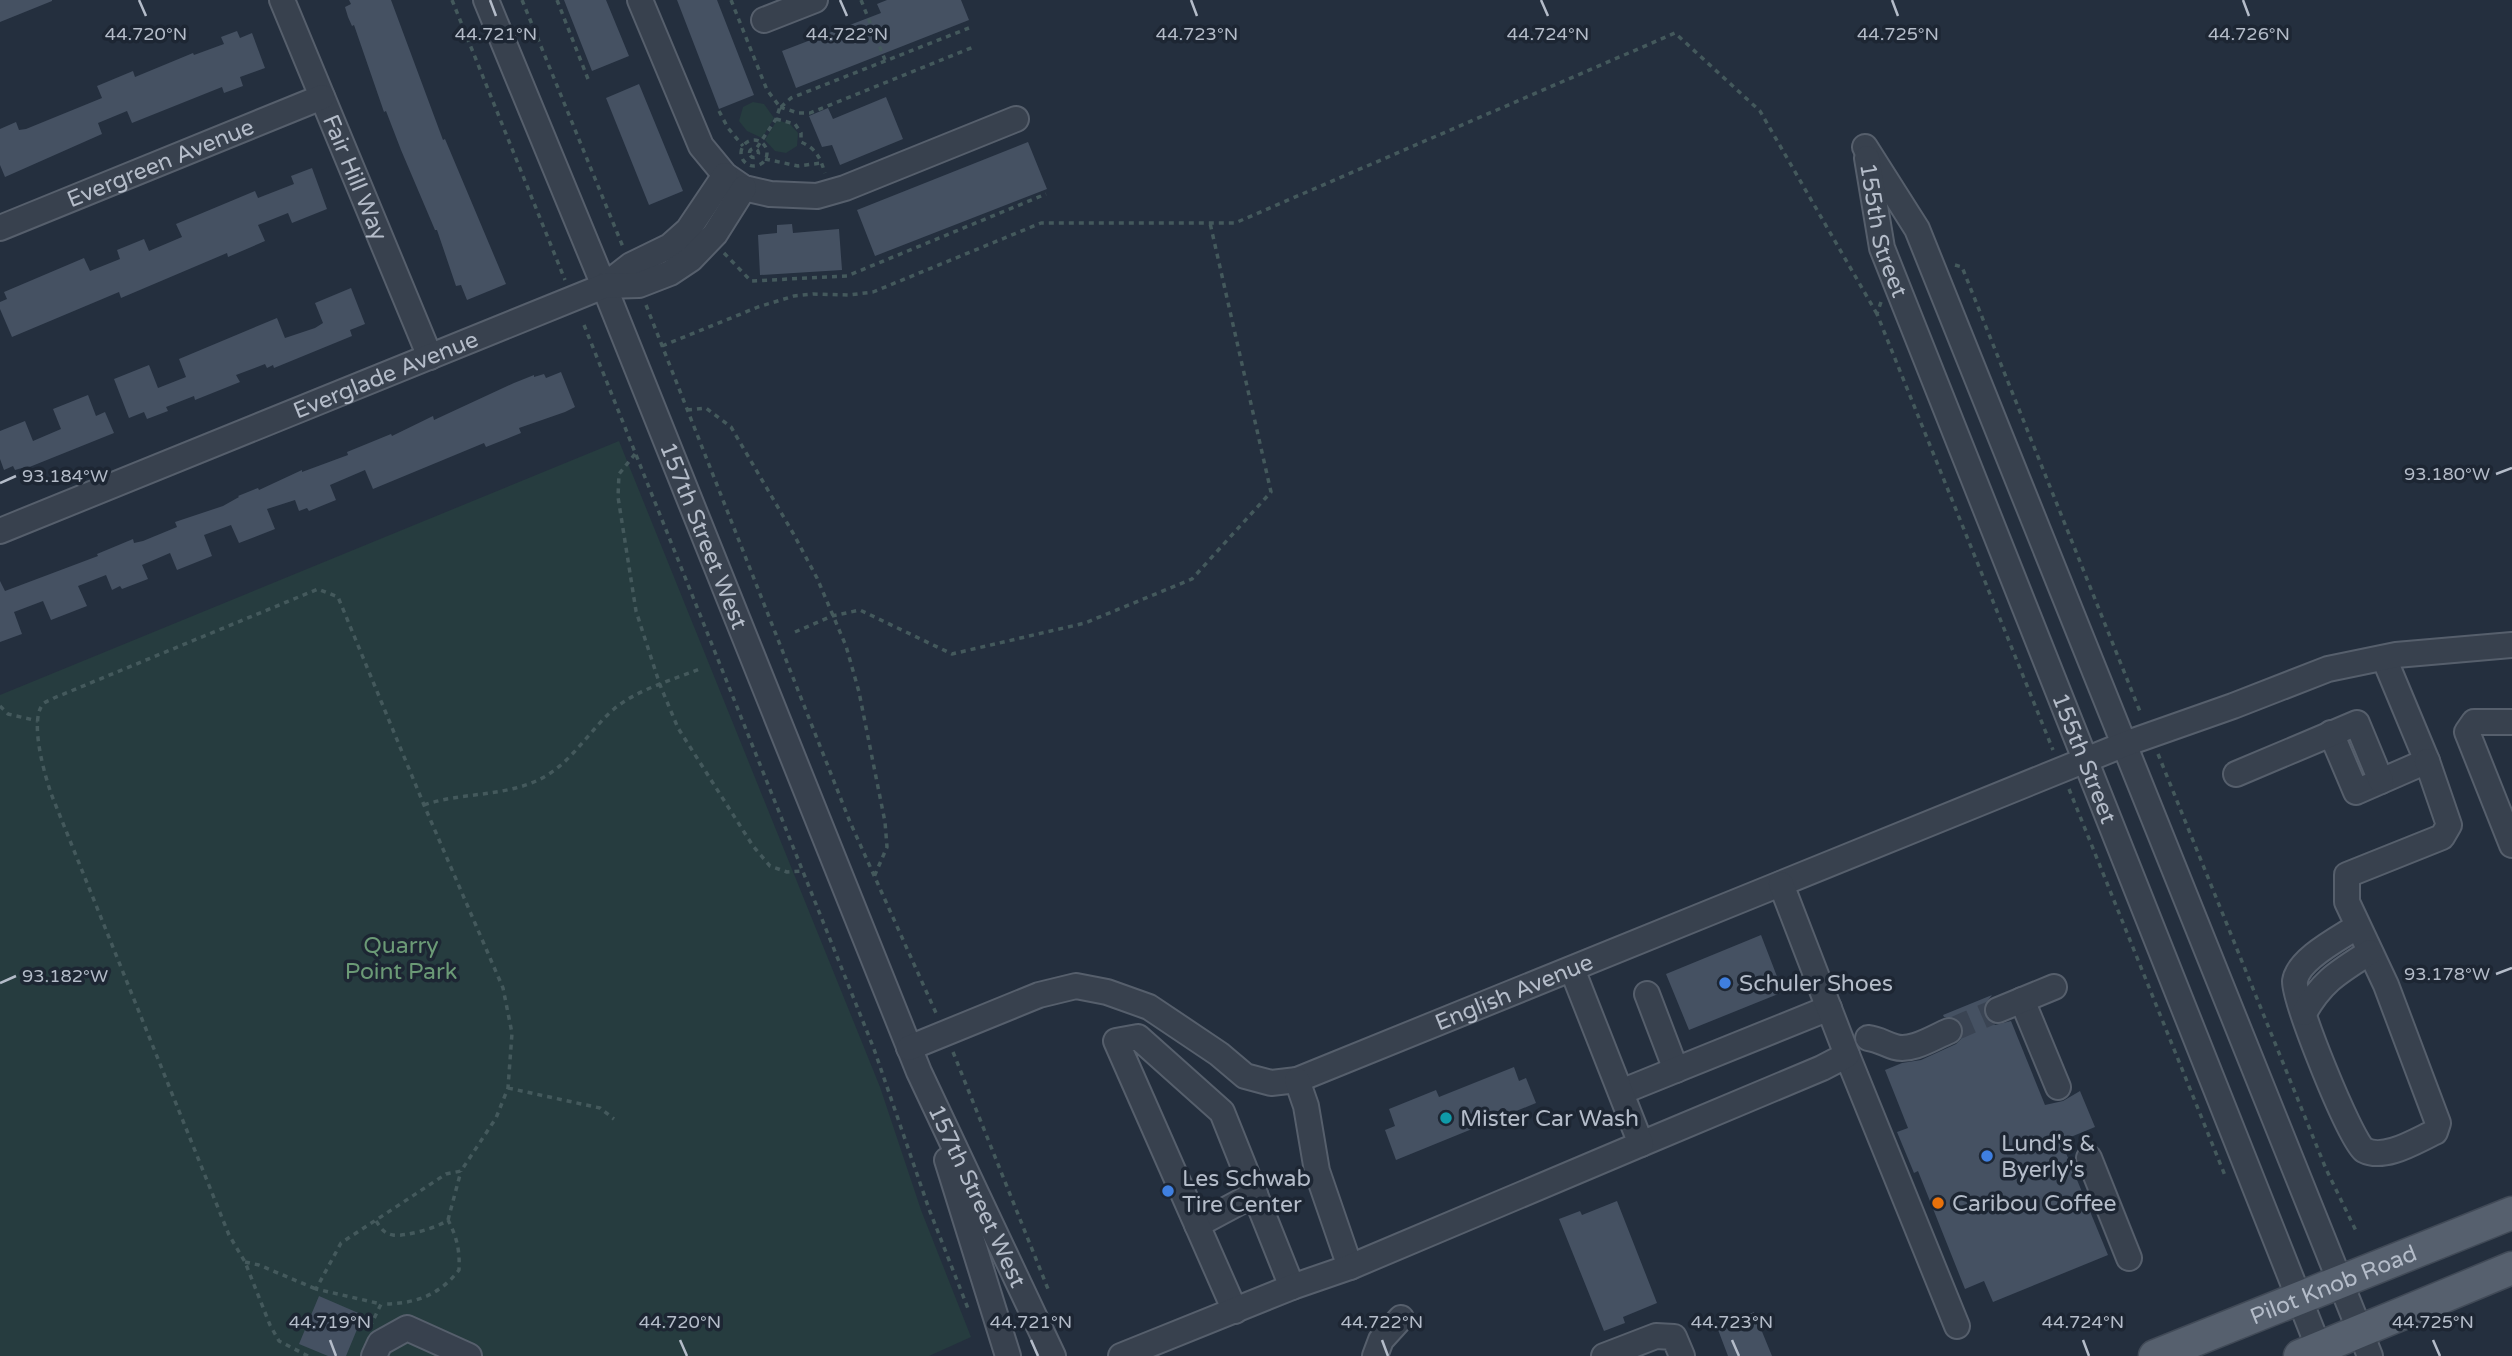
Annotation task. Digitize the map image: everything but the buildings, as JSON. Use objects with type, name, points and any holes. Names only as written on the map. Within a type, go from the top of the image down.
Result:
[{"type":"main road","name":"Pilot Knob Road","points":[[2155,1356],[2512,1213]]},
{"type":"main road","points":[[2314,1353],[2365,1344],[2512,1268]]},
{"type":"street","name":"Fair Hill Way","points":[[282,0],[430,356]]},
{"type":"street","name":"157th Street West","points":[[486,0],[604,285],[919,1072],[1052,1356]]},
{"type":"street","points":[[640,0],[701,146],[735,182],[795,195],[817,196],[1016,118]]},
{"type":"street","points":[[764,20],[815,0]]},
{"type":"street","name":"Evergreen Avenue","points":[[0,228],[322,97]]},
{"type":"street","name":"155th Street","points":[[2314,1353],[2300,1297],[1882,248],[1865,147],[1917,229],[2365,1344]]},
{"type":"street","name":"Everglade Avenue","points":[[0,531],[604,285],[639,285],[670,273],[691,259],[715,234],[735,182]]},
{"type":"street","points":[[604,285],[628,258],[670,246],[735,182]]},
{"type":"street","name":"English Avenue","points":[[909,1048],[1040,995],[1076,986],[1107,992],[1149,1007],[1245,1076],[1271,1083],[1297,1080],[2125,744],[2328,669],[2384,657],[2512,645]]},
{"type":"street","points":[[2358,926],[2305,961],[2295,981],[2332,1090],[2357,1142],[2364,1150],[2382,1153],[2435,1132],[2438,1123],[2386,985],[2347,902],[2347,875],[2442,837],[2449,825],[2427,761],[2384,657]]},
{"type":"street","points":[[2512,722],[2474,722],[2467,732],[2512,845]]},
{"type":"street","points":[[2236,774],[2357,723],[2381,781],[2427,761]]},
{"type":"street","points":[[1781,884],[1957,1326]]},
{"type":"street","points":[[2304,1013],[2315,994],[2330,977],[2370,952]]},
{"type":"street","points":[[1572,969],[1642,1144]]},
{"type":"street","points":[[1998,1010],[2054,987]]},
{"type":"street","points":[[1647,994],[1676,1070]]},
{"type":"street","points":[[2022,1000],[2058,1087]]},
{"type":"street","points":[[1126,1038],[1132,1002]]},
{"type":"street","points":[[1621,1092],[1829,1008]]},
{"type":"street","points":[[1868,1038],[1882,1040],[1896,1047],[1909,1048],[1950,1031]]},
{"type":"street","points":[[1235,1311],[1116,1041],[1138,1037],[1222,1112],[1292,1287]]},
{"type":"street","points":[[1121,1356],[1292,1287],[1350,1267],[1822,1068],[1847,1055]]},
{"type":"street","points":[[1211,1101],[1234,1067]]},
{"type":"street","name":"157th Street West","points":[[919,1072],[1008,1356]]},
{"type":"street","points":[[1297,1080],[1306,1105],[1317,1171],[1350,1267]]},
{"type":"street","points":[[2089,1158],[2129,1258]]},
{"type":"street","points":[[1197,1225],[1255,1195]]},
{"type":"street","points":[[1375,1356],[1381,1340],[1401,1318]]},
{"type":"street","points":[[374,1356],[380,1343],[407,1328],[469,1356]]},
{"type":"street","points":[[1604,1356],[1656,1336],[1674,1337],[1682,1356]]},
{"type":"path","points":[[452,0],[566,282]]},
{"type":"path","points":[[522,0],[628,258]]},
{"type":"path","points":[[557,0],[588,79]]},
{"type":"path","points":[[731,0],[767,90],[780,107],[798,113],[810,113],[976,46]]},
{"type":"path","points":[[861,0],[885,61]]},
{"type":"path","points":[[757,149],[776,119],[780,107],[790,98],[969,28]]},
{"type":"path","points":[[663,346],[758,307],[794,296],[873,292],[1041,223],[1235,223],[1675,33],[1760,111],[1877,314]]},
{"type":"path","points":[[719,111],[728,128],[743,146]]},
{"type":"path","points":[[776,119],[795,124],[801,133],[801,142],[818,153],[832,191]]},
{"type":"path","points":[[749,141],[761,143],[765,147],[765,159],[757,166],[747,164],[741,156],[743,146],[749,141]]},
{"type":"path","points":[[765,159],[798,166],[822,163]]},
{"type":"path","points":[[721,249],[751,281],[847,276],[1046,194]]},
{"type":"path","points":[[795,632],[832,615],[860,610],[952,654],[1085,623],[1192,579],[1271,492],[1210,223]]},
{"type":"path","points":[[644,299],[800,699],[874,878],[934,1008]]},
{"type":"path","points":[[584,325],[874,1049],[929,1209],[973,1322]]},
{"type":"path","points":[[687,410],[706,408],[731,427],[817,578],[846,646],[859,692],[885,822],[887,847],[874,878]]},
{"type":"path","points":[[635,454],[619,474],[618,497],[636,611],[660,685],[678,728],[753,846],[770,866],[787,872],[802,870]]},
{"type":"path","points":[[308,1356],[279,1341],[245,1262],[229,1235],[52,796],[43,771],[38,716],[43,704],[54,698],[318,589],[338,597],[503,988],[513,1033],[508,1088],[496,1118],[461,1171],[448,1220],[438,1227],[395,1236],[384,1232],[376,1221]]},
{"type":"path","points":[[424,805],[442,799],[491,793],[523,785],[547,775],[576,750],[594,728],[616,708],[660,685],[702,668]]},
{"type":"path","points":[[0,706],[8,714],[38,721]]},
{"type":"path","points":[[958,1063],[1048,1290]]},
{"type":"path","points":[[508,1088],[600,1108],[614,1119]]},
{"type":"path","points":[[316,1289],[341,1243],[446,1174],[461,1171]]},
{"type":"path","points":[[245,1262],[259,1265],[316,1289],[381,1304],[401,1304],[429,1297],[459,1270],[460,1254],[448,1220]]},
{"type":"path","points":[[372,1325],[381,1304]]},
{"type":"green space","points":[[753,102],[764,104],[774,118],[762,138],[747,131],[739,121],[743,107]]},
{"type":"green space","points":[[777,120],[790,124],[798,133],[797,146],[786,153],[775,151],[765,140]]},
{"type":"green space","name":"Quarry Point Park","points":[[619,441],[880,1087],[921,1210],[971,1337],[929,1356],[0,1356],[0,695]]},
{"type":"tunnel","points":[[1949,1031],[1998,1010]]},
{"type":"place","name":"Schuler Shoes","points":[[1725,983]]},
{"type":"place","name":"Mister Car Wash","points":[[1446,1118]]},
{"type":"place","name":"Lund's & Byerly's","points":[[1987,1156]]},
{"type":"place","name":"Les Schwab Tire Center","points":[[1168,1191]]},
{"type":"place","name":"Caribou Coffee","points":[[1938,1203]]}]
